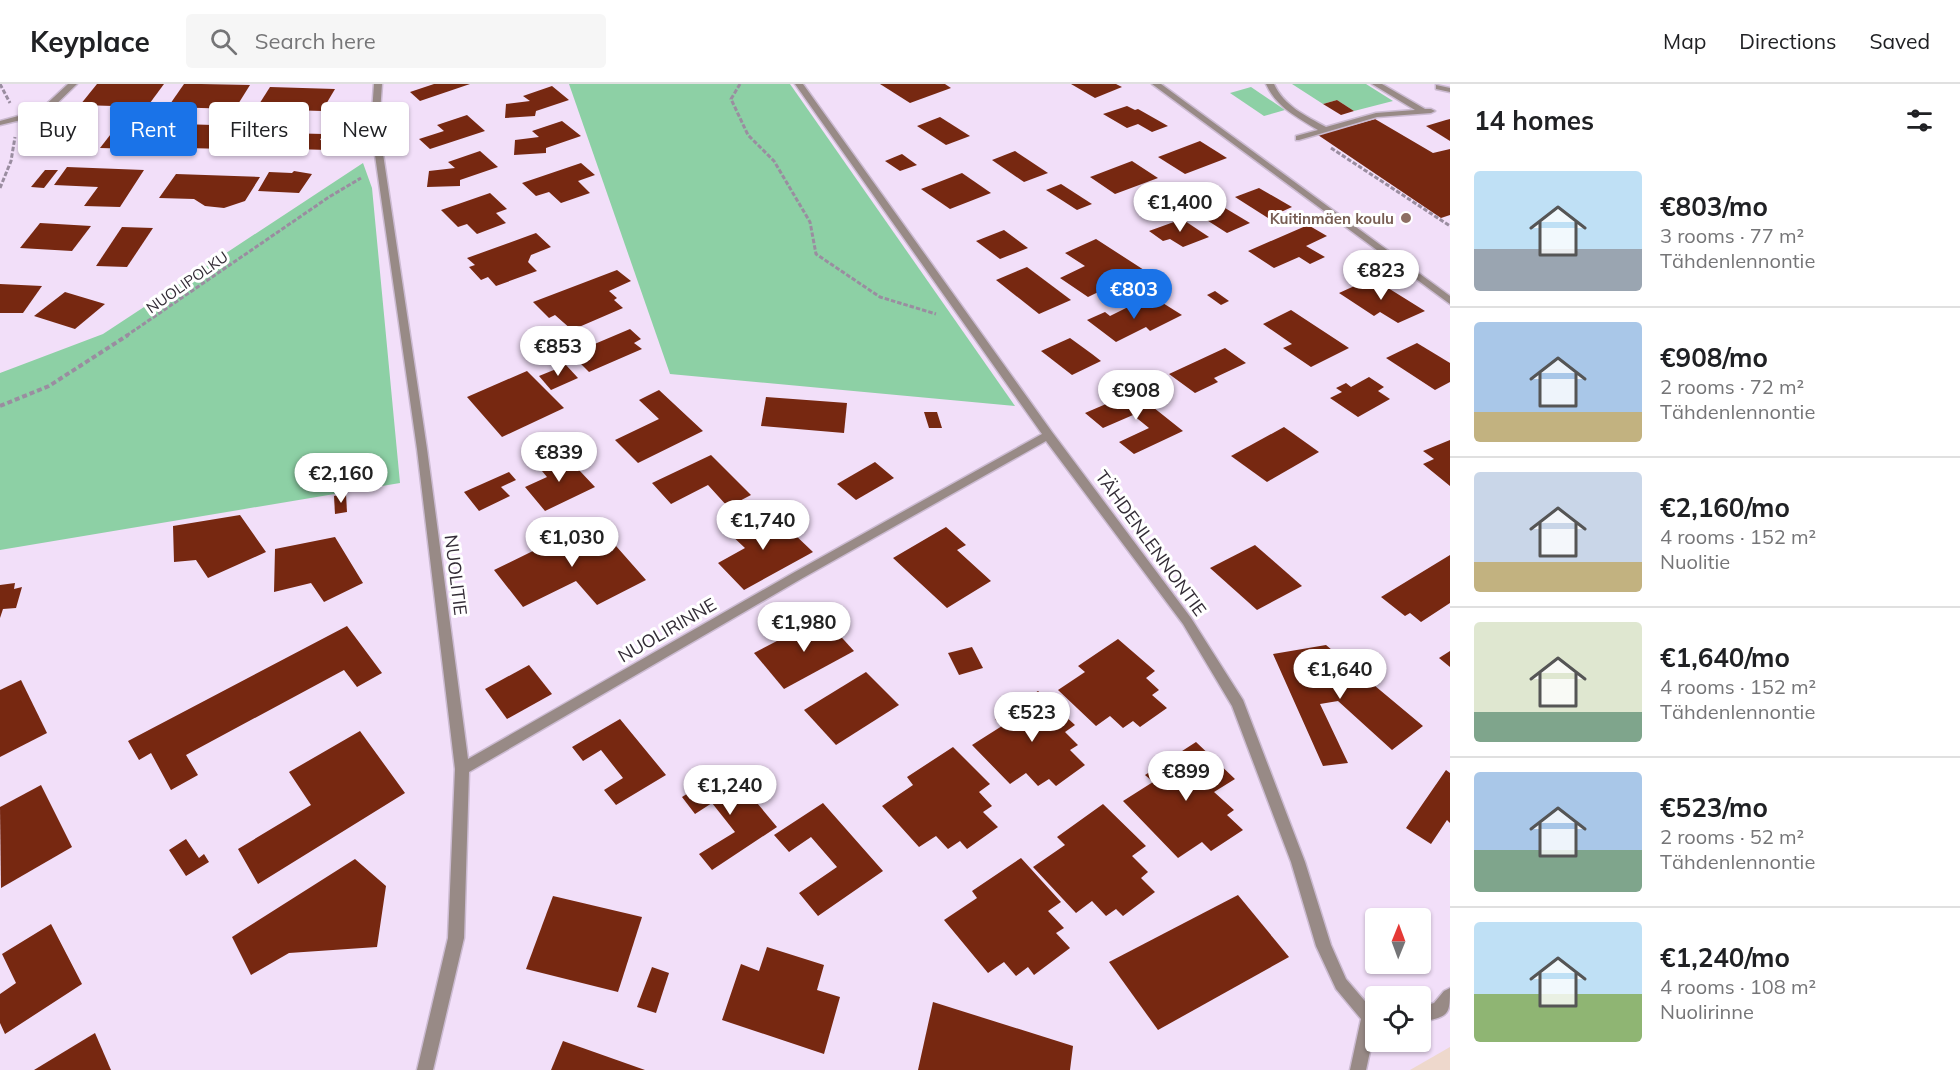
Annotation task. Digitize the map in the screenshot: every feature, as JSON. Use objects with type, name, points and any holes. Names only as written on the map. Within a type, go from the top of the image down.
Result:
[{"type":"street","points":[[0,123],[43,112],[73,84]]},
{"type":"street","name":"NUOLITIE","points":[[378,84],[375,127],[422,449],[462,769],[456,938],[425,1070]]},
{"type":"street","name":"TÄHDENLENNONTIE","points":[[800,84],[1048,435],[1187,621],[1238,704],[1298,862],[1324,946],[1341,984],[1365,1010]]},
{"type":"street","points":[[1156,84],[1450,301]]},
{"type":"street","points":[[1270,84],[1273,93],[1287,107],[1324,130]]},
{"type":"street","points":[[1299,138],[1376,115],[1428,112],[1376,84]]},
{"type":"street","points":[[1439,87],[1450,90]]},
{"type":"street","name":"NUOLIRINNE","points":[[462,769],[1048,435]]},
{"type":"street","points":[[1431,1012],[1439,1010],[1450,996]]},
{"type":"street","name":"TÄHDENLENNONTIE","points":[[1358,1070],[1365,1044]]},
{"type":"path","points":[[740,84],[731,99],[748,135],[774,162],[810,222],[816,254],[880,297],[966,320]]},
{"type":"path","points":[[1310,135],[1450,226]]},
{"type":"path","name":"NUOLIPOLKU","points":[[0,406],[49,386],[142,327],[329,197],[380,166]]},
{"type":"shaded area","points":[[1450,1047],[1450,1070],[1410,1070]]},
{"type":"green space","points":[[569,84],[790,84],[1015,406],[670,374]]},
{"type":"green space","points":[[1292,84],[1366,84],[1393,101],[1354,111],[1337,100],[1323,104]]},
{"type":"green space","points":[[1251,87],[1285,110],[1264,116],[1230,93]]},
{"type":"green space","points":[[363,163],[372,188],[400,483],[0,550],[0,373],[103,334]]},
{"type":"building","points":[[97,84],[164,84],[151,102],[110,102],[110,106],[98,106],[98,102],[82,102]]},
{"type":"building","points":[[184,84],[250,85],[239,102],[209,102],[209,108],[197,108],[197,102],[171,102]]},
{"type":"building","points":[[434,84],[470,84],[420,101],[410,92]]},
{"type":"building","points":[[880,84],[945,84],[951,88],[910,103]]},
{"type":"building","points":[[1071,84],[1116,84],[1122,87],[1095,98]]},
{"type":"building","points":[[552,86],[569,100],[536,111],[535,116],[505,118],[506,104],[530,101],[523,96]]},
{"type":"building","points":[[270,87],[335,89],[327,102],[321,102],[321,111],[309,111],[309,102],[260,102]]},
{"type":"building","points":[[1337,100],[1354,111],[1341,115],[1323,104]]},
{"type":"building","points":[[1127,106],[1138,109],[1168,126],[1152,132],[1138,124],[1127,128],[1103,114]]},
{"type":"building","points":[[467,115],[485,131],[430,149],[419,139],[444,131],[437,125]]},
{"type":"building","points":[[940,117],[970,136],[946,145],[917,126]]},
{"type":"building","points":[[1375,119],[1433,153],[1450,149],[1450,215],[1441,218],[1318,135]]},
{"type":"building","points":[[1450,119],[1450,141],[1426,126],[1446,120]]},
{"type":"building","points":[[562,121],[581,136],[546,148],[546,153],[514,155],[515,140],[539,137],[532,131]]},
{"type":"building","points":[[197,124],[209,125],[209,149],[197,148]]},
{"type":"building","points":[[309,134],[321,134],[321,150],[309,149]]},
{"type":"building","points":[[110,135],[110,148],[100,148]]},
{"type":"building","points":[[1200,141],[1227,158],[1185,174],[1158,157]]},
{"type":"building","points":[[480,151],[498,167],[460,180],[460,186],[427,187],[429,171],[455,168],[448,162]]},
{"type":"building","points":[[1015,151],[1048,173],[1024,182],[992,160]]},
{"type":"building","points":[[902,154],[917,165],[900,171],[885,161]]},
{"type":"building","points":[[1132,161],[1158,178],[1115,194],[1090,177]]},
{"type":"building","points":[[581,163],[595,175],[578,181],[590,193],[561,203],[549,192],[536,196],[522,183]]},
{"type":"building","points":[[67,167],[144,170],[120,207],[84,206],[98,187],[54,185]]},
{"type":"building","points":[[45,170],[58,170],[44,188],[31,187]]},
{"type":"building","points":[[294,171],[312,174],[299,193],[258,191],[269,172],[292,173]]},
{"type":"building","points":[[962,173],[991,193],[950,209],[921,189]]},
{"type":"building","points":[[176,174],[260,177],[245,201],[224,208],[205,206],[194,199],[159,198]]},
{"type":"building","points":[[1061,184],[1092,204],[1077,210],[1046,190]]},
{"type":"building","points":[[1259,188],[1292,207],[1268,218],[1235,197]]},
{"type":"building","points":[[490,193],[507,209],[496,213],[506,223],[477,234],[467,224],[458,227],[441,210]]},
{"type":"building","points":[[1225,208],[1250,223],[1227,233],[1202,217]]},
{"type":"building","points":[[1182,219],[1209,237],[1183,247],[1170,239],[1163,241],[1149,231]]},
{"type":"building","points":[[40,223],[91,226],[72,251],[20,248]]},
{"type":"building","points":[[1308,225],[1327,236],[1306,246],[1325,257],[1310,264],[1299,257],[1274,268],[1248,251]]},
{"type":"building","points":[[122,227],[153,228],[127,267],[96,266]]},
{"type":"building","points":[[1004,230],[1028,248],[1000,259],[976,241]]},
{"type":"building","points":[[536,233],[551,247],[531,255],[528,262],[537,271],[496,286],[488,277],[481,280],[469,267],[475,265],[467,258]]},
{"type":"building","points":[[1096,239],[1144,270],[1088,297],[1060,278],[1085,266],[1065,253]]},
{"type":"building","points":[[1027,267],[1071,300],[1039,314],[996,280]]},
{"type":"building","points":[[617,270],[631,281],[609,291],[617,298],[614,300],[623,308],[572,330],[555,315],[549,318],[533,302]]},
{"type":"building","points":[[1372,278],[1425,311],[1398,323],[1380,312],[1374,316],[1339,293]]},
{"type":"building","points":[[0,284],[42,286],[23,313],[0,313]]},
{"type":"building","points":[[1215,291],[1229,301],[1221,305],[1207,295]]},
{"type":"building","points":[[65,292],[105,304],[75,329],[34,316]]},
{"type":"building","points":[[1158,300],[1182,315],[1150,331],[1146,327],[1116,342],[1087,320],[1105,312],[1110,316],[1130,306],[1136,310]]},
{"type":"building","points":[[1291,310],[1349,348],[1311,367],[1283,348],[1292,344],[1263,324]]},
{"type":"building","points":[[630,329],[641,339],[634,343],[642,349],[589,372],[571,354]]},
{"type":"building","points":[[1070,338],[1101,361],[1072,375],[1041,351]]},
{"type":"building","points":[[1417,343],[1450,363],[1450,382],[1435,390],[1386,358]]},
{"type":"building","points":[[1225,348],[1246,363],[1214,378],[1218,382],[1195,393],[1169,374]]},
{"type":"building","points":[[566,365],[578,378],[551,390],[539,376]]},
{"type":"building","points":[[527,371],[564,408],[502,437],[467,397]]},
{"type":"building","points":[[1369,377],[1384,387],[1378,391],[1390,399],[1358,417],[1330,398],[1342,392],[1336,388],[1346,383],[1351,387]]},
{"type":"building","points":[[659,390],[703,431],[638,463],[615,440],[659,419],[639,400]]},
{"type":"building","points":[[1134,392],[1183,431],[1134,454],[1119,442],[1149,428],[1133,415],[1103,428],[1085,413]]},
{"type":"building","points":[[766,397],[847,403],[844,433],[761,426]]},
{"type":"building","points":[[924,412],[937,412],[942,428],[929,428]]},
{"type":"building","points":[[1284,427],[1319,452],[1267,482],[1231,456]]},
{"type":"building","points":[[1450,440],[1450,486],[1423,464],[1434,459],[1423,451]]},
{"type":"building","points":[[563,453],[595,487],[545,511],[525,487],[547,477],[537,465]]},
{"type":"building","points":[[711,455],[751,495],[728,507],[708,485],[671,504],[652,483]]},
{"type":"building","points":[[875,462],[894,478],[856,500],[837,484]]},
{"type":"building","points":[[509,472],[516,480],[501,487],[510,496],[479,511],[464,492]]},
{"type":"building","points":[[346,494],[347,512],[335,514],[334,496]]},
{"type":"building","points":[[770,511],[813,552],[744,590],[718,563],[745,548],[729,533]]},
{"type":"building","points":[[240,515],[266,552],[208,578],[196,560],[174,562],[173,526]]},
{"type":"building","points":[[594,521],[646,580],[597,605],[576,581],[523,607],[494,570]]},
{"type":"building","points":[[946,527],[966,545],[957,550],[991,581],[947,608],[893,558]]},
{"type":"building","points":[[335,537],[363,583],[324,602],[311,583],[274,592],[275,549]]},
{"type":"building","points":[[1255,545],[1302,586],[1257,610],[1210,568]]},
{"type":"building","points":[[1450,555],[1450,603],[1421,622],[1410,613],[1405,616],[1381,597]]},
{"type":"building","points":[[15,583],[14,589],[22,587],[16,608],[3,609],[0,618],[0,585]]},
{"type":"building","points":[[823,617],[854,651],[784,689],[754,653]]},
{"type":"building","points":[[347,626],[382,673],[357,687],[344,670],[186,755],[198,775],[171,790],[151,753],[139,760],[128,741]]},
{"type":"building","points":[[1118,639],[1155,671],[1146,678],[1159,690],[1152,695],[1167,708],[1140,727],[1133,721],[1123,728],[1110,716],[1096,726],[1058,690],[1085,672],[1078,666]]},
{"type":"building","points":[[1326,645],[1423,726],[1392,750],[1338,701],[1320,704],[1348,763],[1323,766],[1273,654]]},
{"type":"building","points":[[972,647],[983,668],[959,675],[948,653]]},
{"type":"building","points":[[1450,651],[1450,667],[1439,658]]},
{"type":"building","points":[[529,665],[552,694],[507,719],[485,689]]},
{"type":"building","points":[[866,672],[899,705],[836,745],[804,710]]},
{"type":"building","points":[[21,680],[47,733],[0,757],[0,690]]},
{"type":"building","points":[[1038,691],[1075,725],[1065,732],[1078,745],[1070,750],[1085,765],[1056,786],[1049,779],[1038,786],[1026,773],[1010,784],[972,745],[1002,726],[995,719]]},
{"type":"building","points":[[620,719],[666,775],[616,805],[604,790],[623,778],[601,750],[583,761],[572,747]]},
{"type":"building","points":[[360,731],[405,793],[258,884],[238,849],[311,805],[289,772]]},
{"type":"building","points":[[1196,742],[1235,779],[1214,792],[1234,810],[1227,815],[1243,830],[1211,851],[1202,842],[1178,858],[1123,801],[1153,782],[1145,775]]},
{"type":"building","points":[[953,747],[990,784],[979,792],[992,806],[983,812],[998,827],[967,849],[960,841],[948,849],[936,836],[919,847],[882,806],[913,785],[907,777]]},
{"type":"building","points":[[728,768],[777,827],[712,870],[699,854],[735,832],[712,803],[695,814],[682,797]]},
{"type":"building","points":[[1446,770],[1450,773],[1450,823],[1447,820],[1431,844],[1406,828]]},
{"type":"building","points":[[41,785],[72,847],[1,888],[0,807]]},
{"type":"building","points":[[823,803],[883,871],[818,916],[799,893],[837,867],[811,837],[789,852],[774,835]]},
{"type":"building","points":[[1103,804],[1146,846],[1132,856],[1148,872],[1141,878],[1155,892],[1123,916],[1116,909],[1106,916],[1092,901],[1076,913],[1033,867],[1065,845],[1057,837]]},
{"type":"building","points":[[186,839],[199,858],[204,854],[209,862],[186,876],[169,850]]},
{"type":"building","points":[[1021,858],[1061,902],[1048,911],[1064,928],[1056,933],[1070,948],[1034,975],[1028,967],[1016,976],[1004,962],[988,973],[944,920],[977,898],[972,891]]},
{"type":"building","points":[[355,859],[386,886],[377,947],[289,953],[251,975],[232,937]]},
{"type":"building","points":[[1238,895],[1289,957],[1158,1030],[1109,962]]},
{"type":"building","points":[[553,896],[642,917],[618,992],[526,969]]},
{"type":"building","points":[[51,924],[82,984],[5,1034],[0,1023],[0,994],[16,983],[2,954]]},
{"type":"building","points":[[767,947],[824,965],[817,990],[840,997],[824,1054],[722,1020],[741,964],[759,971]]},
{"type":"building","points":[[652,967],[669,973],[656,1013],[637,1007]]},
{"type":"building","points":[[933,1002],[1073,1046],[1070,1070],[918,1070]]},
{"type":"building","points":[[95,1033],[111,1070],[34,1070]]},
{"type":"building","points":[[563,1041],[645,1070],[551,1070]]},
{"type":"place","name":"Kuitinmäen koulu","points":[[1406,218]]}]
